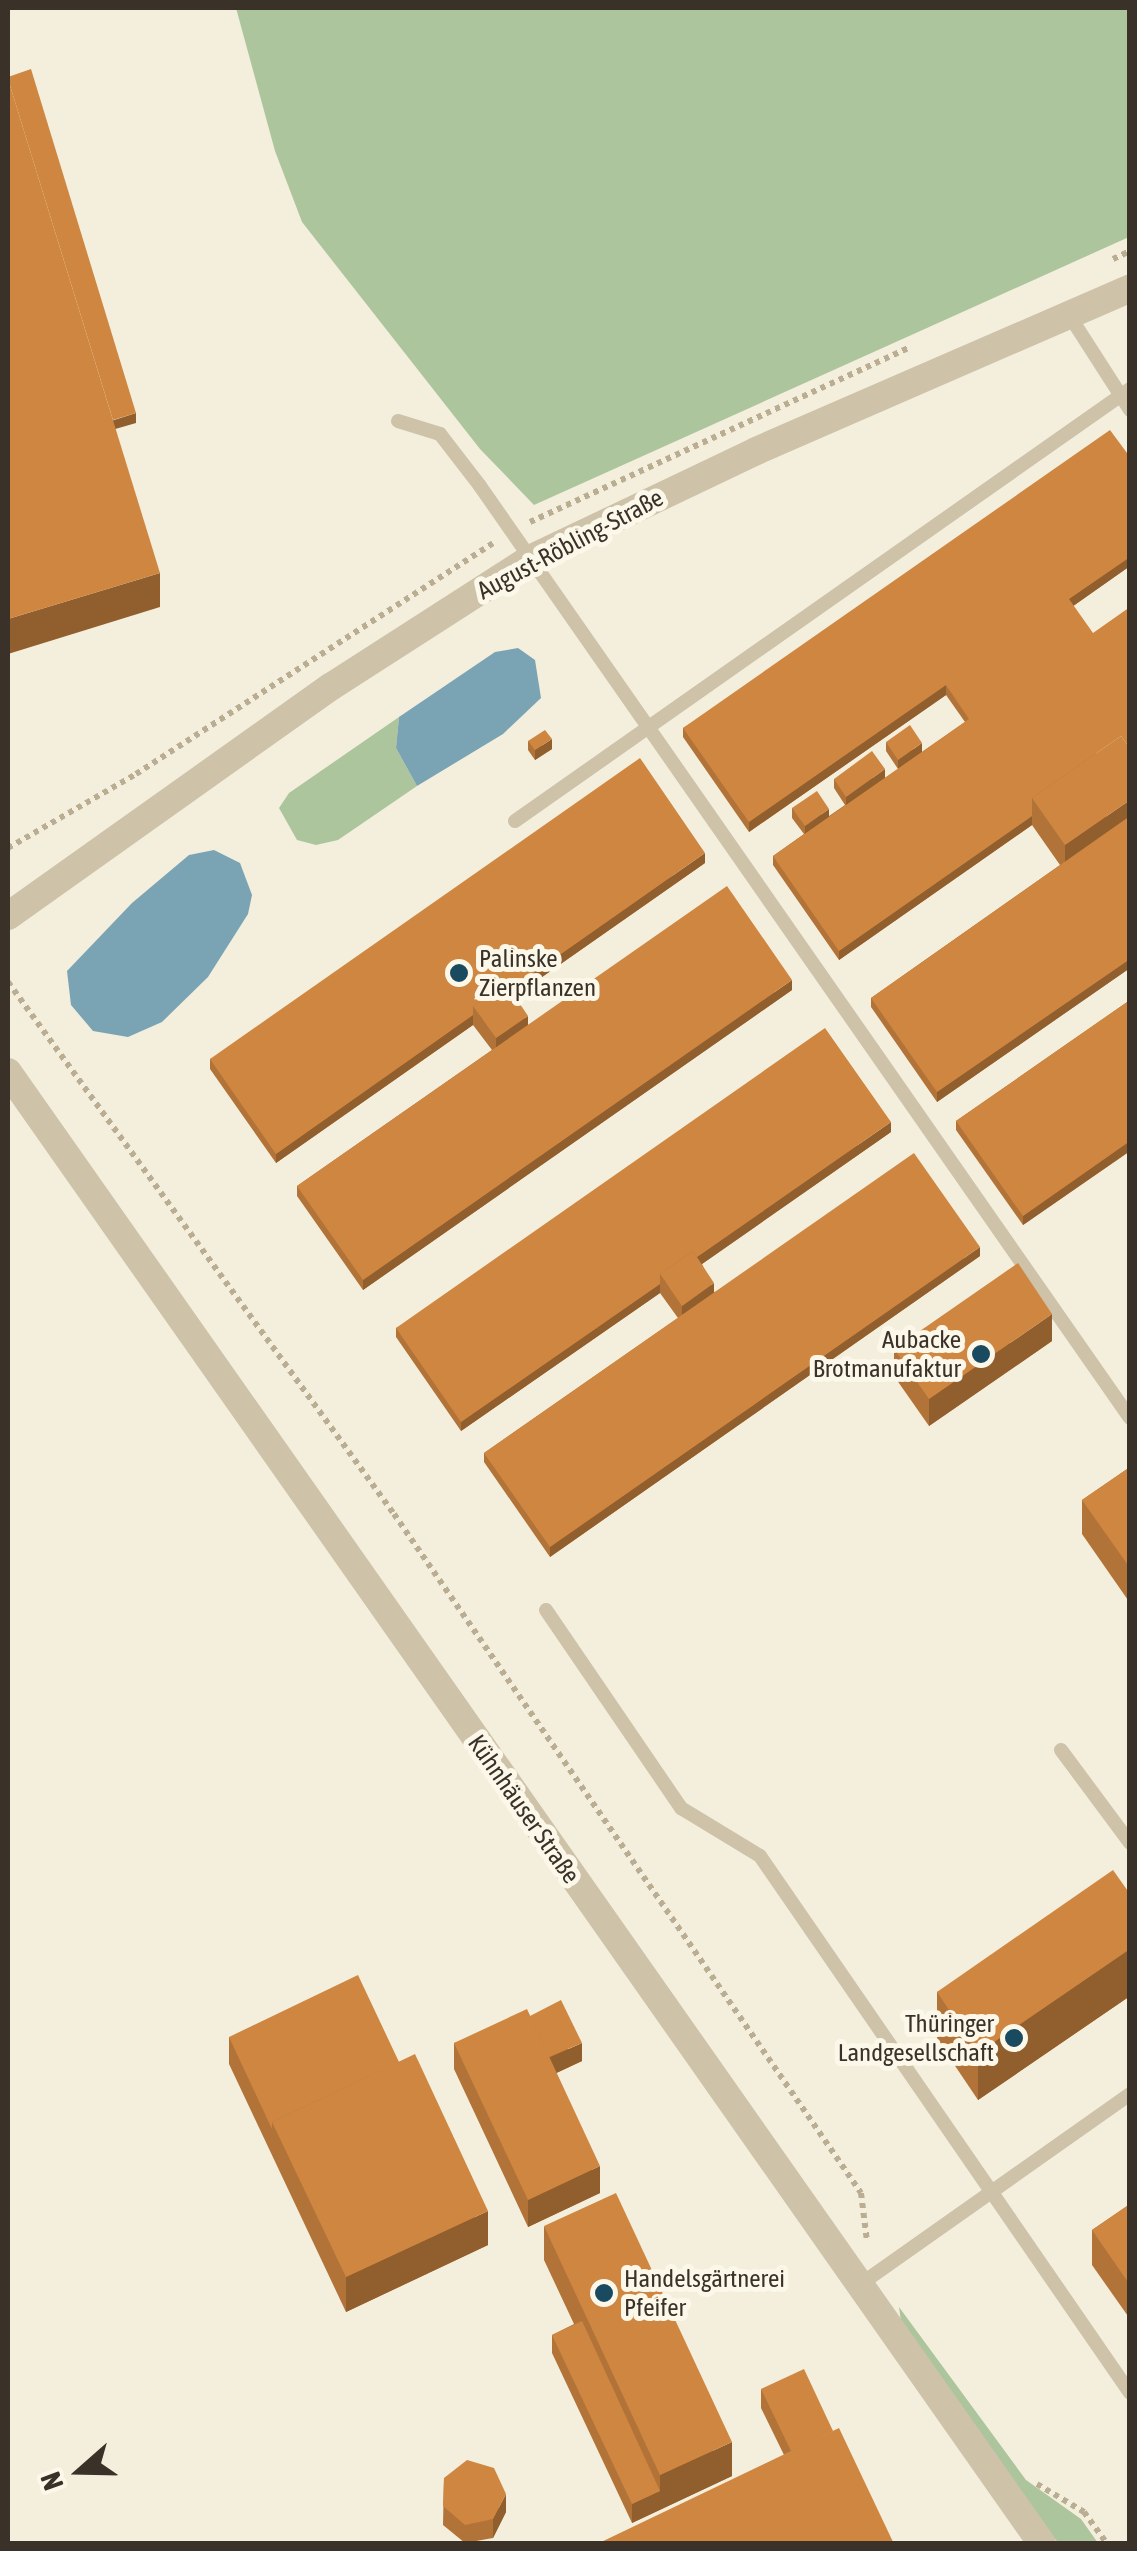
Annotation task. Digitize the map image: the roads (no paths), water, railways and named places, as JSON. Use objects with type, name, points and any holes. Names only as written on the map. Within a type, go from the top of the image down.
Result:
[{"type":"street","name":"August-Röbling-Straße","points":[[8,916],[302,706],[530,559],[1130,288]]},
{"type":"street","name":"Kühnhäuser Straße","points":[[8,1072],[1042,2544]]},
{"type":"lane","points":[[1069,315],[1124,392],[1130,410]]},
{"type":"lane","points":[[515,821],[1124,392]]},
{"type":"lane","points":[[398,421],[440,434],[1130,1418]]},
{"type":"lane","points":[[546,1610],[681,1808],[760,1856],[988,2193],[1130,2393]]},
{"type":"lane","points":[[1060,1750],[1130,1844]]},
{"type":"lane","points":[[858,2286],[1130,2094]]},
{"type":"water","points":[[518,648],[535,660],[541,698],[503,734],[417,786],[396,748],[399,717],[495,652]]},
{"type":"water","points":[[214,850],[240,863],[252,895],[248,914],[208,977],[162,1022],[128,1037],[93,1031],[71,1005],[67,971],[132,903],[189,855]]},
{"type":"place","name":"Palinske Zierpflanzen","points":[[459,973]]},
{"type":"place","name":"Aubacke Brotmanufaktur","points":[[981,1354]]},
{"type":"place","name":"Thüringer Landgesellschaft","points":[[1014,2038]]},
{"type":"place","name":"Handelsgärtnerei Pfeifer","points":[[604,2293]]}]
